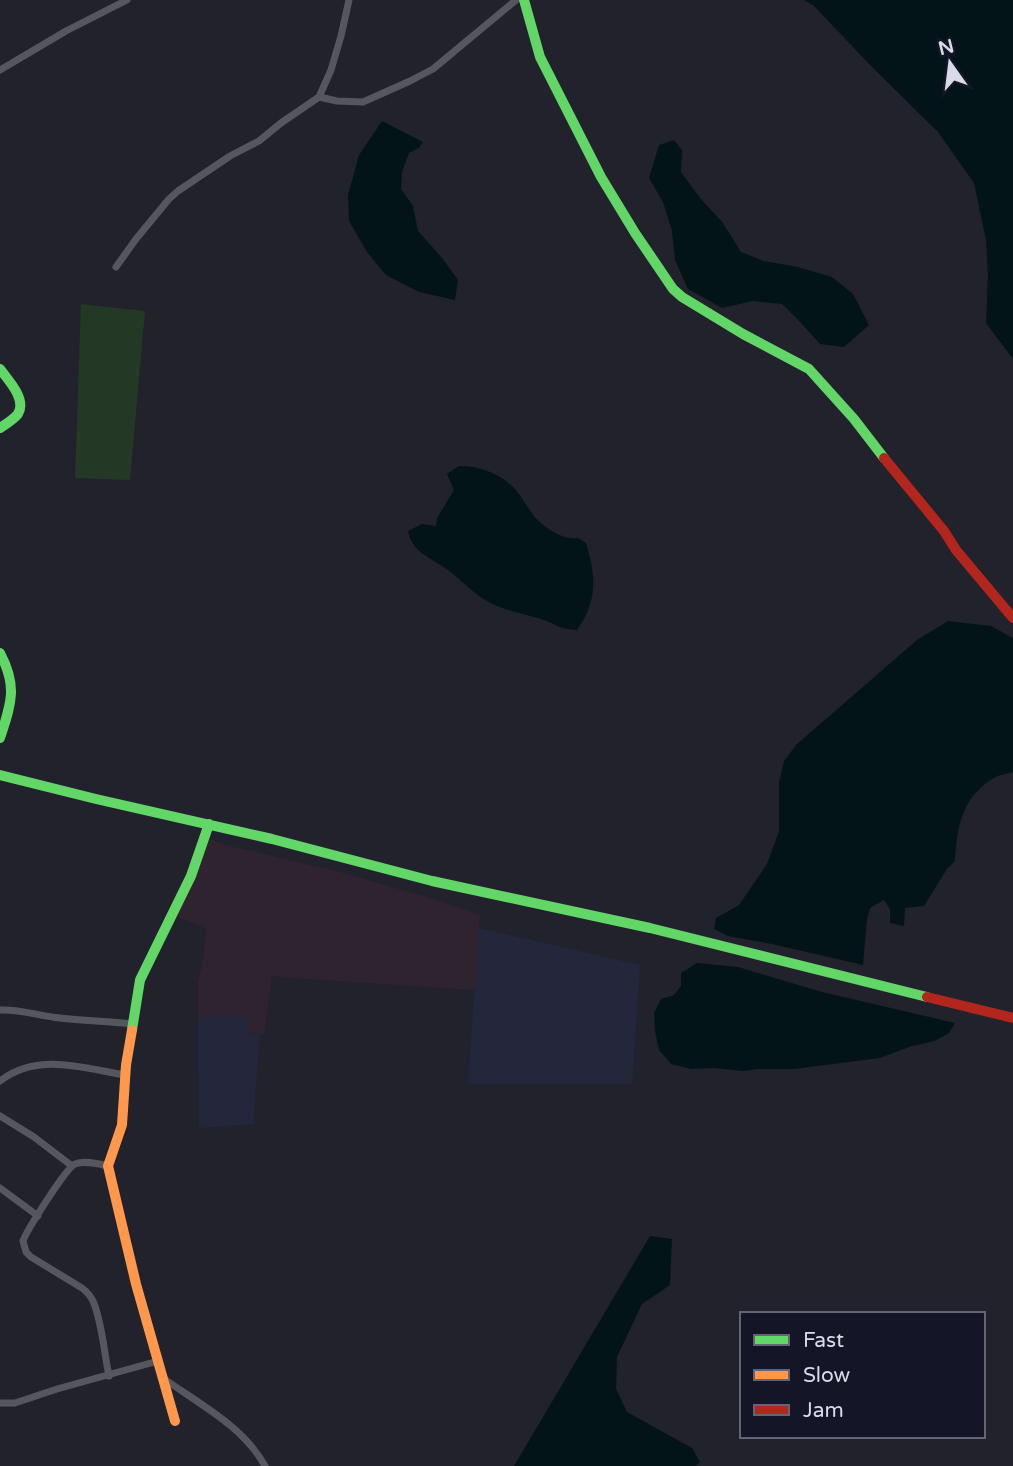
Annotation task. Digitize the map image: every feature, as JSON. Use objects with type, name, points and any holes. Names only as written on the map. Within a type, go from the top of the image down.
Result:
[{"type":"street","points":[[0,70],[66,31],[127,0]]},
{"type":"street","points":[[116,267],[136,239],[178,191],[230,156],[259,141],[319,97],[331,70],[349,0]]},
{"type":"street","points":[[319,97],[337,102],[363,102],[410,81],[433,69],[516,0]]},
{"type":"street","points":[[524,0],[540,57],[601,177],[673,289],[743,334],[809,369],[824,383],[1013,618]]},
{"type":"street","points":[[0,369],[15,390],[20,409],[14,418],[0,428]]},
{"type":"street","points":[[0,653],[9,671],[12,696],[0,738]]},
{"type":"street","points":[[0,775],[209,824],[432,881],[650,928],[1013,1018]]},
{"type":"street","points":[[175,1421],[136,1284],[108,1166],[122,1125],[125,1075],[140,980],[191,876],[209,824]]},
{"type":"street","points":[[0,1010],[22,1010],[58,1018],[132,1024]]},
{"type":"street","points":[[0,1081],[23,1068],[53,1063],[125,1075]]},
{"type":"street","points":[[0,1116],[34,1137],[72,1166]]},
{"type":"street","points":[[108,1166],[81,1163],[72,1166],[24,1237],[24,1246],[31,1257],[82,1287],[93,1300],[109,1376]]},
{"type":"street","points":[[0,1188],[38,1216]]},
{"type":"street","points":[[0,1403],[15,1403],[158,1361]]},
{"type":"street","points":[[163,1378],[247,1440],[265,1466]]},
{"type":"shaded area","points":[[804,0],[1013,0],[1013,359],[986,323],[986,240],[974,183],[938,132],[814,6]]},
{"type":"shaded area","points":[[382,121],[423,142],[419,148],[409,153],[402,172],[401,189],[413,206],[418,231],[458,280],[455,300],[419,292],[386,275],[367,252],[349,221],[348,195],[359,155]]},
{"type":"shaded area","points":[[674,140],[682,150],[681,172],[723,223],[741,252],[764,261],[832,277],[853,294],[869,325],[844,347],[820,344],[782,304],[753,301],[722,308],[688,289],[675,260],[672,231],[663,202],[649,178],[659,145]]},
{"type":"shaded area","points":[[459,466],[480,469],[505,480],[543,524],[560,535],[578,538],[586,543],[592,566],[592,598],[577,630],[563,628],[486,600],[413,544],[408,531],[422,524],[436,526],[437,518],[454,490],[447,474]]},
{"type":"shaded area","points":[[948,621],[991,626],[1013,638],[1013,772],[992,779],[967,805],[959,826],[955,861],[924,906],[905,908],[904,926],[890,923],[890,909],[884,900],[870,908],[863,965],[728,936],[714,929],[716,918],[739,905],[767,864],[779,831],[779,783],[784,761],[797,744],[917,640]]},
{"type":"shaded area","points":[[205,837],[226,845],[340,872],[480,915],[475,990],[272,976],[264,1034],[247,1033],[247,1017],[198,1017],[198,982],[203,961],[205,929],[172,915]]},
{"type":"shaded area","points":[[479,928],[640,965],[632,1084],[468,1084]]},
{"type":"shaded area","points":[[697,963],[738,967],[822,992],[955,1023],[949,1033],[935,1041],[880,1058],[794,1069],[691,1069],[671,1064],[659,1050],[654,1013],[661,999],[674,995],[681,986],[681,973]]},
{"type":"shaded area","points":[[198,1017],[248,1017],[247,1033],[260,1034],[253,1124],[199,1128]]},
{"type":"shaded area","points":[[650,1236],[672,1239],[670,1285],[642,1304],[617,1357],[616,1389],[627,1412],[692,1448],[700,1462],[696,1466],[514,1466]]},
{"type":"green space","points":[[81,304],[145,311],[130,480],[75,478]]},
{"type":"traffic: fast","points":[[524,0],[540,57],[601,177],[673,289],[743,334],[809,369],[854,419],[884,458]]},
{"type":"traffic: fast","points":[[0,369],[20,402],[18,414],[0,428]]},
{"type":"traffic: fast","points":[[0,653],[11,686],[0,738]]},
{"type":"traffic: fast","points":[[0,775],[272,839],[432,881],[650,928],[927,997]]},
{"type":"traffic: fast","points":[[132,1030],[140,980],[191,876],[209,824]]},
{"type":"traffic: slow","points":[[132,1030],[126,1065],[122,1125],[108,1166],[136,1284],[175,1421]]},
{"type":"traffic: jam","points":[[884,458],[1013,618]]},
{"type":"traffic: jam","points":[[927,997],[1013,1018]]}]
